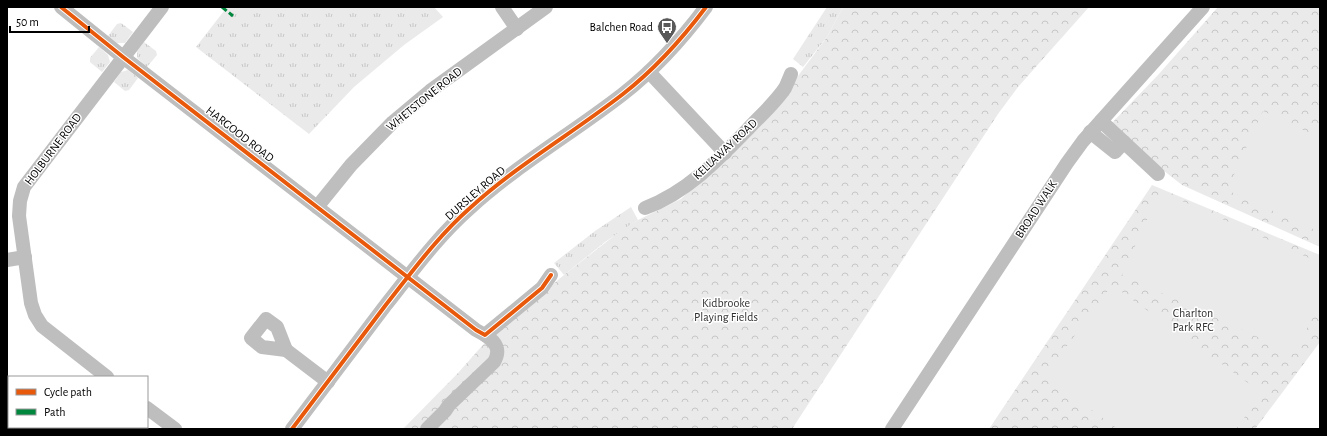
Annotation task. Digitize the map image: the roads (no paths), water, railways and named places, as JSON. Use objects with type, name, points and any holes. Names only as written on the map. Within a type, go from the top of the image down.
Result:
[{"type":"street","name":"HARGOOD ROAD","points":[[61,7],[190,113],[317,207],[408,277]]},
{"type":"street","name":"HOLBURNE ROAD","points":[[107,376],[42,326],[35,315],[31,303],[19,216],[20,201],[24,187],[162,7]]},
{"type":"street","points":[[502,7],[517,29]]},
{"type":"street","name":"WHETSTONE ROAD","points":[[317,207],[351,165],[393,122],[430,91],[546,7]]},
{"type":"street","name":"DURSLEY ROAD","points":[[292,429],[408,277],[445,232],[468,208],[493,188],[623,94],[672,50],[706,7]]},
{"type":"street","name":"BROAD WALK","points":[[892,429],[1067,163],[1090,132],[1203,7]]},
{"type":"street","points":[[649,72],[725,153]]},
{"type":"street","name":"KELLAWAY ROAD","points":[[645,208],[661,202],[681,189],[703,173],[725,153],[772,105],[785,88],[790,74]]},
{"type":"street","points":[[1100,121],[1158,174]]},
{"type":"street","points":[[1090,132],[1115,152],[1124,142]]},
{"type":"street","points":[[7,260],[25,257]]},
{"type":"street","points":[[485,335],[542,288],[551,275]]},
{"type":"street","points":[[408,277],[476,330],[494,341],[497,346],[497,356],[494,362],[427,429]]},
{"type":"street","points":[[286,350],[328,382]]},
{"type":"street","points":[[148,409],[175,429]]},
{"type":"place","name":"Balchen Road","points":[[667,44]]},
{"type":"park label","name":"Kidbrooke Playing Fields","points":[[726,310]]},
{"type":"park label","name":"Charlton Park RFC","points":[[1193,320]]}]
